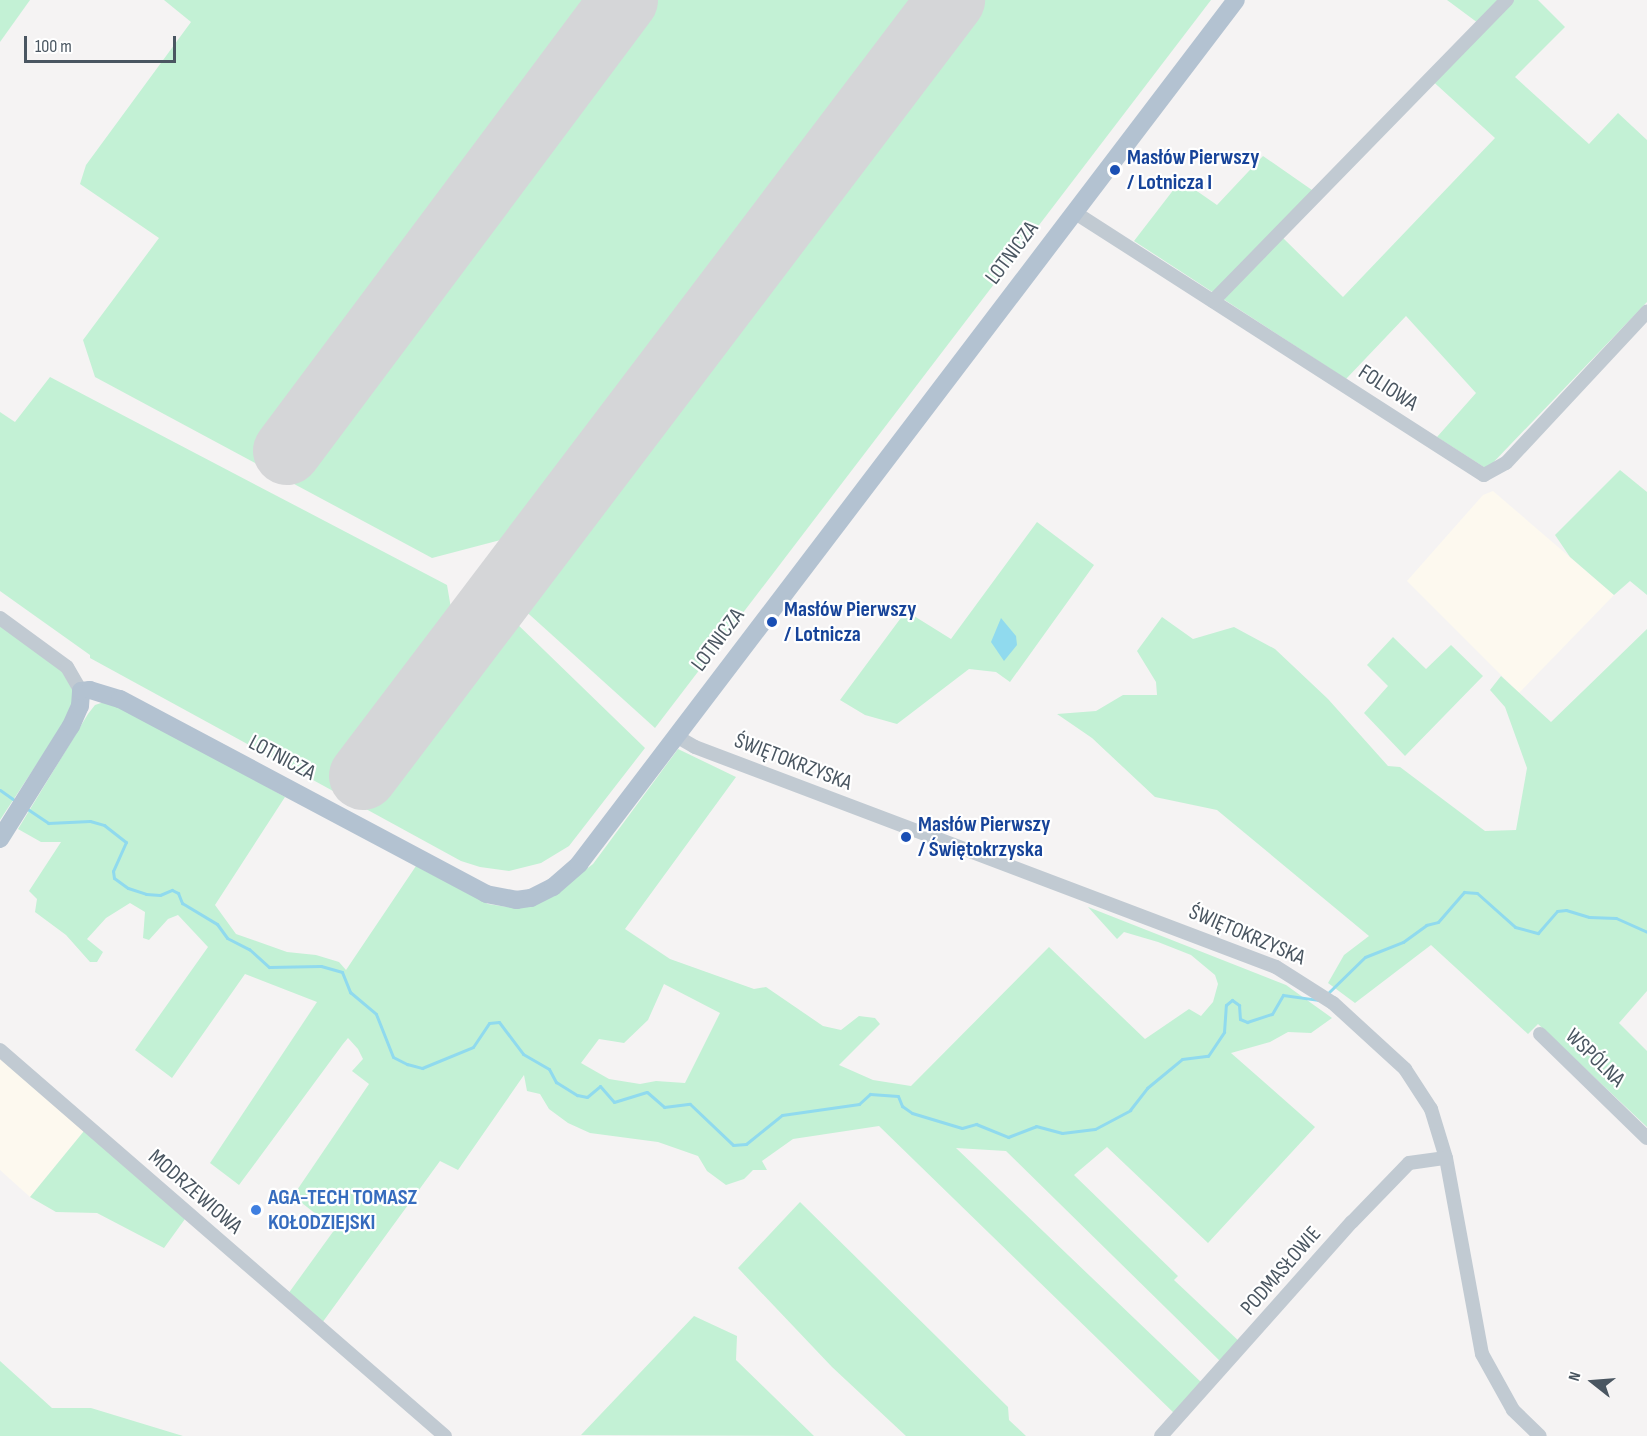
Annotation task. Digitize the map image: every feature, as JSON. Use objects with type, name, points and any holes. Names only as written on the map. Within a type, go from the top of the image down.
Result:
[{"type":"main road","name":"LOTNICZA","points":[[81,691],[105,692],[120,699],[471,887],[500,899],[531,898],[566,878],[1236,0]]},
{"type":"main road","points":[[0,839],[78,714],[81,691]]},
{"type":"street","points":[[1213,301],[1507,0]]},
{"type":"street","name":"FOLIOWA","points":[[1074,212],[1484,475],[1506,463],[1647,312]]},
{"type":"street","points":[[0,618],[67,667],[81,691]]},
{"type":"street","name":"ŚWIĘTOKRZYSKA","points":[[676,736],[695,747],[1276,967],[1333,1003],[1412,1078],[1431,1109],[1446,1158],[1482,1354],[1513,1410],[1540,1436]]},
{"type":"street","name":"WSPÓLNA","points":[[1540,1034],[1647,1138]]},
{"type":"street","name":"MODRZEWIOWA","points":[[0,1050],[445,1436]]},
{"type":"street","name":"PODMASŁOWIE","points":[[1161,1436],[1352,1221],[1409,1163],[1446,1158]]},
{"type":"shaded area","points":[[1493,491],[1614,595],[1519,693],[1407,581],[1483,495]]},
{"type":"shaded area","points":[[0,1054],[84,1131],[30,1197],[0,1170]]},
{"type":"green space","points":[[0,0],[30,0],[0,42]]},
{"type":"green space","points":[[164,0],[921,0],[512,537],[432,558],[95,377],[83,340],[159,238],[80,184],[86,165],[191,22]]},
{"type":"green space","points":[[980,0],[1211,0],[655,728],[520,606]]},
{"type":"green space","points":[[1447,0],[1538,0],[1565,27],[1515,77],[1589,144],[1618,113],[1647,140],[1647,302],[1487,469],[1437,437],[1476,393],[1406,316],[1346,379],[1134,241],[1181,180],[1217,205],[1263,156],[1322,197],[1283,238],[1343,297],[1495,138],[1427,76],[1478,23]]},
{"type":"green space","points":[[50,377],[447,585],[452,614],[512,619],[645,748],[569,846],[541,863],[509,871],[480,867],[461,861],[90,658],[90,655],[0,591],[0,412],[15,422]]},
{"type":"green space","points":[[1620,470],[1647,492],[1647,595],[1630,581],[1614,595],[1570,557],[1555,535]]},
{"type":"green space","points":[[1037,522],[1094,565],[1010,682],[996,672],[969,669],[897,724],[865,715],[840,700],[906,611],[951,639]]},
{"type":"green space","points":[[1162,617],[1193,639],[1234,627],[1275,649],[1328,699],[1388,766],[1400,767],[1485,831],[1516,830],[1527,768],[1505,707],[1490,690],[1501,676],[1551,722],[1647,629],[1647,991],[1619,1023],[1647,1051],[1647,1127],[1538,1024],[1528,1034],[1431,945],[1355,1003],[1328,983],[1344,955],[1369,936],[1217,810],[1155,797],[1092,738],[1057,714],[1096,711],[1123,695],[1157,695],[1156,682],[1137,651]]},
{"type":"green space","points":[[0,625],[60,668],[74,692],[75,706],[0,820]]},
{"type":"green space","points":[[1393,637],[1426,669],[1451,645],[1483,676],[1405,756],[1364,713],[1388,686],[1367,665]]},
{"type":"green space","points":[[104,702],[142,716],[285,797],[215,905],[236,934],[287,952],[316,955],[339,962],[346,970],[416,866],[488,904],[507,907],[572,880],[593,864],[678,749],[736,777],[625,929],[670,959],[754,989],[766,987],[823,1026],[841,1030],[859,1016],[875,1018],[880,1024],[839,1065],[873,1080],[911,1086],[1049,947],[1145,1039],[1189,1009],[1201,1016],[1213,1002],[1218,984],[1215,975],[1191,955],[1124,932],[1117,939],[1088,907],[1286,985],[1332,1018],[1311,1033],[1288,1032],[1270,1042],[1231,1053],[1315,1127],[1208,1243],[1107,1147],[1074,1175],[1178,1276],[1174,1280],[1242,1344],[1177,1416],[879,1126],[793,1139],[762,1161],[767,1170],[753,1170],[744,1179],[726,1185],[707,1171],[698,1156],[658,1142],[590,1133],[568,1123],[549,1109],[540,1094],[527,1091],[524,1075],[458,1170],[440,1161],[322,1323],[288,1294],[335,1229],[293,1196],[369,1084],[352,1071],[363,1059],[348,1038],[239,1185],[210,1163],[317,1002],[245,974],[172,1078],[135,1050],[208,947],[178,915],[168,919],[149,940],[143,938],[145,912],[130,903],[106,918],[87,939],[103,952],[97,962],[90,962],[66,935],[35,912],[37,899],[29,891],[61,842],[41,842],[18,829],[95,705]],"holes":[[[664,984],[720,1013],[685,1083],[656,1081],[640,1084],[609,1079],[581,1063],[599,1039],[624,1043],[648,1020]],[[956,1148],[1006,1151],[1222,1363],[1203,1384]]]},
{"type":"green space","points":[[84,1131],[185,1219],[164,1248],[97,1213],[56,1212],[30,1197]]},
{"type":"green space","points":[[800,1202],[1008,1407],[1009,1420],[1026,1436],[906,1436],[832,1367],[738,1268]]},
{"type":"green space","points":[[694,1316],[737,1336],[736,1360],[814,1436],[581,1435]]},
{"type":"green space","points":[[0,1361],[52,1408],[91,1408],[183,1436],[0,1436]]},
{"type":"water","points":[[1001,618],[1016,636],[1017,645],[1004,661],[991,642]]},
{"type":"waterway","points":[[0,790],[16,801]]},
{"type":"waterway","points":[[26,808],[48,823],[90,821],[104,825],[126,842],[113,871],[114,878],[128,888],[146,894],[160,895],[172,890],[178,893],[182,903],[217,924],[227,938],[249,949],[269,967],[321,966],[342,972],[350,992],[376,1014],[393,1057],[407,1064],[422,1068],[473,1047],[489,1023],[499,1022],[523,1054],[549,1069],[556,1082],[577,1095],[587,1097],[600,1086],[614,1102],[647,1092],[664,1107],[690,1104],[733,1145],[746,1144],[782,1115],[859,1104],[870,1094],[898,1096],[902,1106],[912,1113],[962,1128],[976,1124],[1008,1137],[1036,1126],[1062,1133],[1095,1129],[1130,1110],[1147,1088],[1182,1059],[1208,1056],[1224,1032],[1226,1005],[1232,1000],[1239,1005],[1240,1019],[1247,1022],[1272,1014],[1283,995],[1318,1000]]},
{"type":"waterway","points":[[1326,995],[1365,957],[1403,942],[1426,925],[1438,922],[1464,892],[1477,893],[1515,927],[1538,933],[1557,911],[1566,910],[1589,917],[1616,918],[1647,932]]},
{"type":"runway","points":[[287,451],[624,0]]},
{"type":"runway","points":[[363,776],[951,0]]},
{"type":"place","name":"Masłów Pierwszy / Lotnicza I","points":[[1115,170]]},
{"type":"place","name":"Masłów Pierwszy / Lotnicza","points":[[772,622]]},
{"type":"place","name":"Masłów Pierwszy / Świętokrzyska","points":[[906,837]]},
{"type":"place","name":"AGA-TECH TOMASZ KOŁODZIEJSKI","points":[[256,1210]]}]
